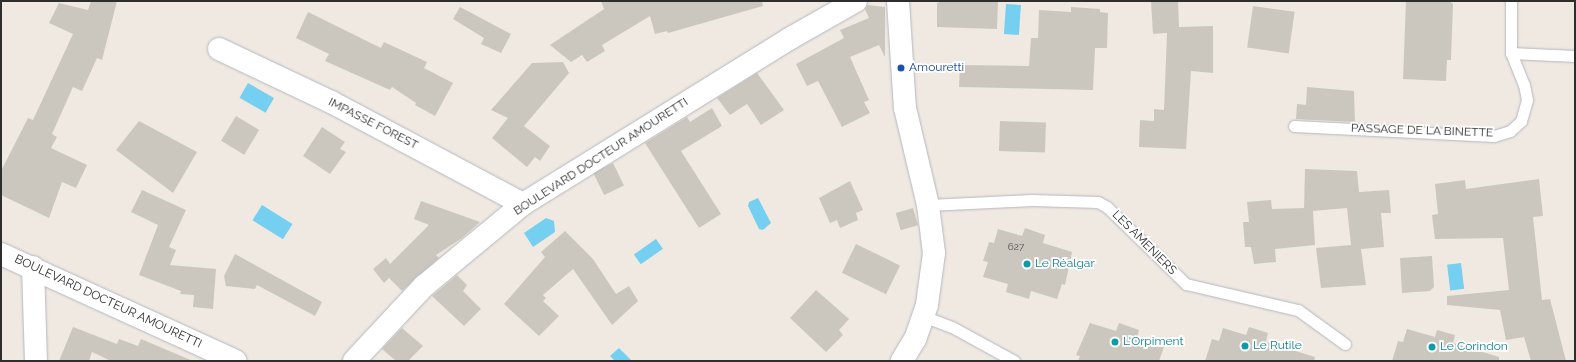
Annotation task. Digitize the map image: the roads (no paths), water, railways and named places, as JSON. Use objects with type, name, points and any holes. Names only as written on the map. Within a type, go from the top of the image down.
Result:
[{"type":"street","name":"BOULEVARD DOCTEUR AMOURETTI","points":[[354,361],[424,286],[524,204],[789,39],[856,1]]},
{"type":"street","points":[[898,1],[905,108],[928,205],[934,253],[931,287],[923,316],[902,361]]},
{"type":"street","name":"IMPASSE FOREST","points":[[219,49],[331,102],[524,204]]},
{"type":"street","name":"BOULEVARD DOCTEUR AMOURETTI","points":[[1,254],[33,267],[236,361]]},
{"type":"street","points":[[33,267],[36,361]]},
{"type":"lane","name":"PASSAGE DE LA BINETTE","points":[[1294,126],[1503,134],[1521,121],[1526,107],[1526,92],[1511,53],[1511,1]]},
{"type":"lane","points":[[1511,53],[1575,56]]},
{"type":"lane","name":"LES AMENIERS","points":[[928,205],[1032,200],[1098,202],[1108,207],[1186,284],[1298,310],[1323,325],[1345,344]]},
{"type":"lane","points":[[923,316],[952,327],[1014,361]]},
{"type":"water","points":[[1006,4],[1021,5],[1019,35],[1004,34]]},
{"type":"water","points":[[248,83],[274,98],[265,113],[240,98]]},
{"type":"water","points":[[758,198],[771,223],[763,230],[759,229],[748,206],[749,202]]},
{"type":"water","points":[[262,205],[293,224],[283,239],[252,220]]},
{"type":"water","points":[[546,218],[554,221],[555,232],[533,247],[524,233]]},
{"type":"water","points":[[656,239],[663,249],[641,264],[634,254]]},
{"type":"water","points":[[1461,263],[1464,289],[1450,291],[1447,265]]},
{"type":"water","points":[[619,348],[632,361],[615,361],[610,356]]},
{"type":"place","name":"Amouretti","points":[[901,68]]},
{"type":"place","name":"Le Réalgar","points":[[1027,264]]},
{"type":"place","name":"L'Orpiment","points":[[1115,342]]},
{"type":"place","name":"Le Rutile","points":[[1245,346]]},
{"type":"place","name":"Le Corindon","points":[[1432,347]]}]
